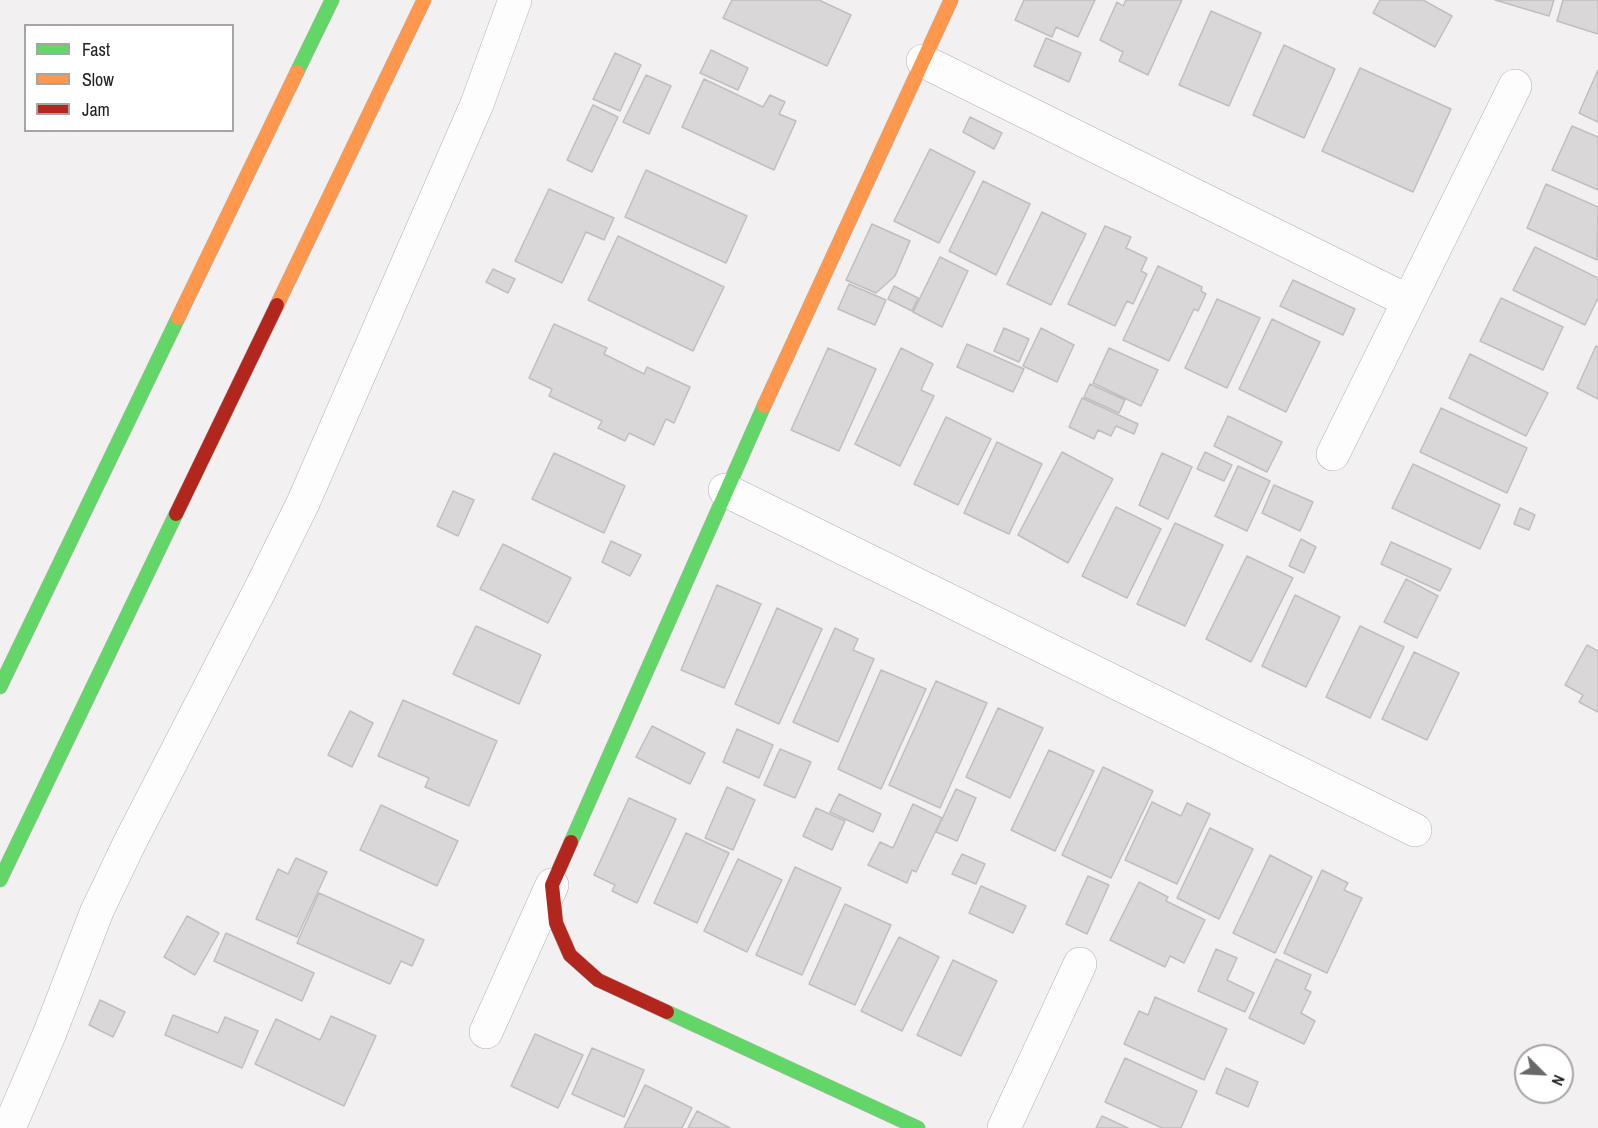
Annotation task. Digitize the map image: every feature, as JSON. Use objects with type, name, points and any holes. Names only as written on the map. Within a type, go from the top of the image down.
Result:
[{"type":"main road","points":[[0,687],[332,0]]},
{"type":"main road","points":[[0,880],[424,0]]},
{"type":"main road","points":[[918,1128],[598,980],[570,955],[556,923],[552,885],[725,490],[951,0]]},
{"type":"street","points":[[9,1128],[49,1035],[97,911],[303,503],[477,104],[515,0]]},
{"type":"street","points":[[923,61],[1408,301]]},
{"type":"street","points":[[1333,454],[1515,86]]},
{"type":"street","points":[[725,490],[1415,830]]},
{"type":"street","points":[[486,1032],[552,885]]},
{"type":"street","points":[[1004,1128],[1080,964]]},
{"type":"building","points":[[732,0],[819,0],[851,15],[827,66],[723,18]]},
{"type":"building","points":[[1024,0],[1095,0],[1078,37],[1056,27],[1052,37],[1015,20]]},
{"type":"building","points":[[1126,0],[1182,0],[1148,75],[1119,61],[1123,52],[1100,40],[1117,2],[1123,6]]},
{"type":"building","points":[[1380,0],[1423,0],[1452,16],[1435,47],[1373,13]]},
{"type":"building","points":[[1495,0],[1554,0],[1549,16]]},
{"type":"building","points":[[1563,0],[1598,0],[1598,34],[1557,21]]},
{"type":"building","points":[[1211,11],[1261,33],[1229,106],[1179,85]]},
{"type":"building","points":[[1046,38],[1081,53],[1069,82],[1034,66]]},
{"type":"building","points":[[1284,45],[1335,69],[1304,138],[1253,115]]},
{"type":"building","points":[[711,50],[748,68],[738,90],[700,73]]},
{"type":"building","points":[[615,53],[641,65],[620,111],[593,99]]},
{"type":"building","points":[[1360,68],[1451,109],[1413,192],[1322,151]]},
{"type":"building","points":[[1598,70],[1598,122],[1579,113]]},
{"type":"building","points":[[646,75],[671,86],[649,134],[623,122]]},
{"type":"building","points":[[704,79],[763,107],[770,95],[785,102],[779,114],[796,121],[774,170],[682,127]]},
{"type":"building","points":[[593,105],[618,117],[592,172],[567,160]]},
{"type":"building","points":[[970,117],[1002,133],[994,149],[963,132]]},
{"type":"building","points":[[1572,126],[1598,137],[1598,190],[1552,170]]},
{"type":"building","points":[[930,149],[975,172],[939,243],[894,221]]},
{"type":"building","points":[[646,170],[747,216],[726,263],[625,217]]},
{"type":"building","points":[[983,181],[1030,204],[996,275],[949,251]]},
{"type":"building","points":[[1546,184],[1598,207],[1597,260],[1527,228]]},
{"type":"building","points":[[549,189],[614,218],[604,240],[586,232],[562,283],[515,261]]},
{"type":"building","points":[[1042,212],[1086,234],[1051,305],[1007,284]]},
{"type":"building","points":[[872,224],[910,241],[895,276],[876,293],[846,280]]},
{"type":"building","points":[[1105,226],[1131,237],[1126,248],[1147,258],[1141,271],[1147,274],[1133,304],[1127,301],[1115,326],[1068,304]]},
{"type":"building","points":[[618,236],[724,287],[693,351],[588,300]]},
{"type":"building","points":[[1535,247],[1598,278],[1598,298],[1585,325],[1513,290]]},
{"type":"building","points":[[940,257],[968,271],[942,327],[913,312]]},
{"type":"building","points":[[1158,266],[1202,287],[1201,291],[1206,294],[1198,311],[1194,309],[1169,361],[1123,340]]},
{"type":"building","points":[[493,269],[515,279],[508,293],[486,282]]},
{"type":"building","points":[[1293,280],[1355,309],[1343,335],[1280,306]]},
{"type":"building","points":[[849,284],[886,300],[875,325],[838,309]]},
{"type":"building","points":[[894,286],[918,298],[912,311],[888,299]]},
{"type":"building","points":[[1501,298],[1563,327],[1543,370],[1480,341]]},
{"type":"building","points":[[1217,299],[1260,318],[1227,388],[1185,368]]},
{"type":"building","points":[[1272,319],[1320,342],[1286,412],[1239,389]]},
{"type":"building","points":[[554,324],[607,348],[604,354],[644,374],[647,367],[690,387],[674,423],[666,419],[654,445],[629,433],[625,441],[598,428],[602,421],[549,396],[552,389],[529,378]]},
{"type":"building","points":[[1004,328],[1029,339],[1019,362],[994,351]]},
{"type":"building","points":[[1041,328],[1074,345],[1057,382],[1023,366]]},
{"type":"building","points":[[967,344],[1024,369],[1013,392],[957,367]]},
{"type":"building","points":[[1596,346],[1598,347],[1598,399],[1577,388]]},
{"type":"building","points":[[828,348],[876,369],[839,451],[791,430]]},
{"type":"building","points":[[901,348],[933,364],[921,390],[934,396],[900,466],[855,444]]},
{"type":"building","points":[[1109,348],[1158,370],[1141,406],[1093,383]]},
{"type":"building","points":[[1470,354],[1548,393],[1526,436],[1449,398]]},
{"type":"building","points":[[1090,384],[1125,400],[1119,413],[1084,397]]},
{"type":"building","points":[[1082,398],[1138,424],[1134,434],[1116,426],[1111,436],[1098,430],[1094,439],[1069,427]]},
{"type":"building","points":[[1441,408],[1527,448],[1507,493],[1420,452]]},
{"type":"building","points":[[1228,416],[1282,442],[1267,472],[1214,446]]},
{"type":"building","points":[[946,417],[991,439],[958,505],[914,484]]},
{"type":"building","points":[[997,442],[1042,464],[1009,534],[964,513]]},
{"type":"building","points":[[1062,452],[1113,479],[1068,563],[1018,535]]},
{"type":"building","points":[[1205,452],[1232,465],[1224,481],[1197,469]]},
{"type":"building","points":[[554,453],[625,486],[604,533],[532,499]]},
{"type":"building","points":[[1162,453],[1192,467],[1168,519],[1139,505]]},
{"type":"building","points":[[1413,464],[1500,505],[1480,549],[1392,508]]},
{"type":"building","points":[[1238,466],[1270,481],[1247,531],[1215,516]]},
{"type":"building","points":[[1274,485],[1313,502],[1300,531],[1262,513]]},
{"type":"building","points":[[453,491],[474,500],[458,536],[437,526]]},
{"type":"building","points":[[1116,507],[1161,529],[1127,598],[1082,576]]},
{"type":"building","points":[[1520,508],[1535,515],[1529,530],[1514,524]]},
{"type":"building","points":[[1175,523],[1223,545],[1185,626],[1137,604]]},
{"type":"building","points":[[1301,539],[1316,547],[1304,573],[1289,566]]},
{"type":"building","points":[[611,541],[641,555],[630,576],[602,562]]},
{"type":"building","points":[[1391,542],[1451,569],[1440,591],[1381,564]]},
{"type":"building","points":[[503,544],[571,578],[548,623],[480,589]]},
{"type":"building","points":[[1247,556],[1293,578],[1251,662],[1206,639]]},
{"type":"building","points":[[1406,579],[1438,596],[1417,638],[1384,622]]},
{"type":"building","points":[[717,585],[761,604],[724,688],[681,670]]},
{"type":"building","points":[[1295,595],[1340,617],[1306,687],[1262,666]]},
{"type":"building","points":[[777,608],[822,629],[779,724],[735,704]]},
{"type":"building","points":[[476,626],[541,655],[519,704],[453,674]]},
{"type":"building","points":[[1360,626],[1404,647],[1370,718],[1326,697]]},
{"type":"building","points":[[835,628],[858,639],[853,650],[874,659],[838,742],[793,722]]},
{"type":"building","points":[[1587,645],[1598,651],[1598,712],[1579,702],[1583,695],[1565,685]]},
{"type":"building","points":[[1414,652],[1459,673],[1427,740],[1382,719]]},
{"type":"building","points":[[881,670],[926,689],[881,789],[838,769]]},
{"type":"building","points":[[936,681],[987,703],[940,808],[889,785]]},
{"type":"building","points":[[403,700],[497,741],[469,806],[425,787],[429,778],[378,756]]},
{"type":"building","points":[[998,708],[1043,728],[1010,798],[966,777]]},
{"type":"building","points":[[350,711],[373,723],[352,767],[328,755]]},
{"type":"building","points":[[652,726],[705,753],[690,784],[636,757]]},
{"type":"building","points":[[737,729],[773,745],[759,778],[723,762]]},
{"type":"building","points":[[780,749],[811,762],[795,798],[764,785]]},
{"type":"building","points":[[1049,750],[1094,771],[1055,851],[1011,830]]},
{"type":"building","points":[[1103,767],[1153,791],[1111,878],[1062,855]]},
{"type":"building","points":[[727,787],[755,800],[733,850],[705,838]]},
{"type":"building","points":[[956,789],[976,798],[957,841],[936,832]]},
{"type":"building","points":[[839,794],[881,814],[873,832],[830,812]]},
{"type":"building","points":[[629,798],[676,819],[637,903],[612,891],[615,885],[594,875]]},
{"type":"building","points":[[1152,802],[1181,816],[1187,803],[1210,814],[1177,884],[1125,860]]},
{"type":"building","points":[[913,804],[942,818],[916,872],[912,870],[907,883],[868,865],[880,842],[893,848]]},
{"type":"building","points":[[381,805],[458,841],[437,886],[360,850]]},
{"type":"building","points":[[816,808],[845,821],[832,850],[803,836]]},
{"type":"building","points":[[1210,828],[1253,849],[1219,919],[1177,898]]},
{"type":"building","points":[[686,833],[729,853],[697,923],[654,903]]},
{"type":"building","points":[[962,854],[985,864],[976,884],[952,874]]},
{"type":"building","points":[[1270,855],[1312,877],[1275,953],[1233,933]]},
{"type":"building","points":[[296,858],[327,872],[297,937],[256,919],[278,869],[288,874]]},
{"type":"building","points":[[738,859],[782,880],[747,952],[704,931]]},
{"type":"building","points":[[795,867],[841,888],[802,975],[756,955]]},
{"type":"building","points":[[1322,870],[1348,883],[1344,890],[1362,898],[1327,973],[1284,953]]},
{"type":"building","points":[[1088,876],[1109,885],[1087,934],[1066,924]]},
{"type":"building","points":[[1139,882],[1168,897],[1166,901],[1205,920],[1184,963],[1170,956],[1165,967],[1110,940]]},
{"type":"building","points":[[981,886],[1026,906],[1013,933],[969,913]]},
{"type":"building","points":[[319,893],[424,940],[412,966],[401,961],[390,984],[297,943]]},
{"type":"building","points":[[845,904],[891,925],[855,1005],[809,984]]},
{"type":"building","points":[[187,916],[219,933],[195,975],[164,957]]},
{"type":"building","points":[[226,933],[314,973],[302,1001],[214,961]]},
{"type":"building","points":[[899,937],[939,957],[902,1031],[861,1011]]},
{"type":"building","points":[[1216,949],[1237,958],[1227,980],[1254,993],[1245,1012],[1198,991]]},
{"type":"building","points":[[1276,959],[1311,975],[1305,989],[1311,992],[1301,1013],[1315,1021],[1304,1044],[1249,1018]]},
{"type":"building","points":[[953,960],[997,981],[961,1056],[917,1035]]},
{"type":"building","points":[[1155,997],[1227,1029],[1204,1080],[1124,1044],[1139,1011],[1148,1015]]},
{"type":"building","points":[[100,1000],[125,1012],[113,1037],[89,1025]]},
{"type":"building","points":[[173,1015],[218,1033],[225,1017],[258,1031],[242,1068],[165,1035]]},
{"type":"building","points":[[331,1016],[376,1036],[344,1106],[255,1064],[276,1019],[320,1040]]},
{"type":"building","points":[[535,1034],[583,1055],[558,1108],[511,1086]]},
{"type":"building","points":[[592,1048],[644,1070],[624,1117],[572,1094]]},
{"type":"building","points":[[1125,1058],[1197,1091],[1181,1128],[1162,1128],[1105,1102]]},
{"type":"building","points":[[1226,1068],[1258,1082],[1248,1107],[1216,1093]]},
{"type":"building","points":[[645,1085],[692,1108],[682,1128],[624,1128]]},
{"type":"building","points":[[697,1111],[730,1128],[688,1128]]},
{"type":"building","points":[[1102,1116],[1128,1128],[1096,1128]]},
{"type":"traffic: fast","points":[[297,72],[332,0]]},
{"type":"traffic: fast","points":[[0,687],[178,318]]},
{"type":"traffic: fast","points":[[571,842],[764,406]]},
{"type":"traffic: fast","points":[[0,880],[176,514]]},
{"type":"traffic: fast","points":[[667,1012],[918,1128]]},
{"type":"traffic: slow","points":[[277,305],[424,0]]},
{"type":"traffic: slow","points":[[764,406],[951,0]]},
{"type":"traffic: slow","points":[[178,318],[297,72]]},
{"type":"traffic: jam","points":[[176,514],[277,305]]},
{"type":"traffic: jam","points":[[571,842],[552,885],[556,923],[570,955],[598,980],[667,1012]]}]
